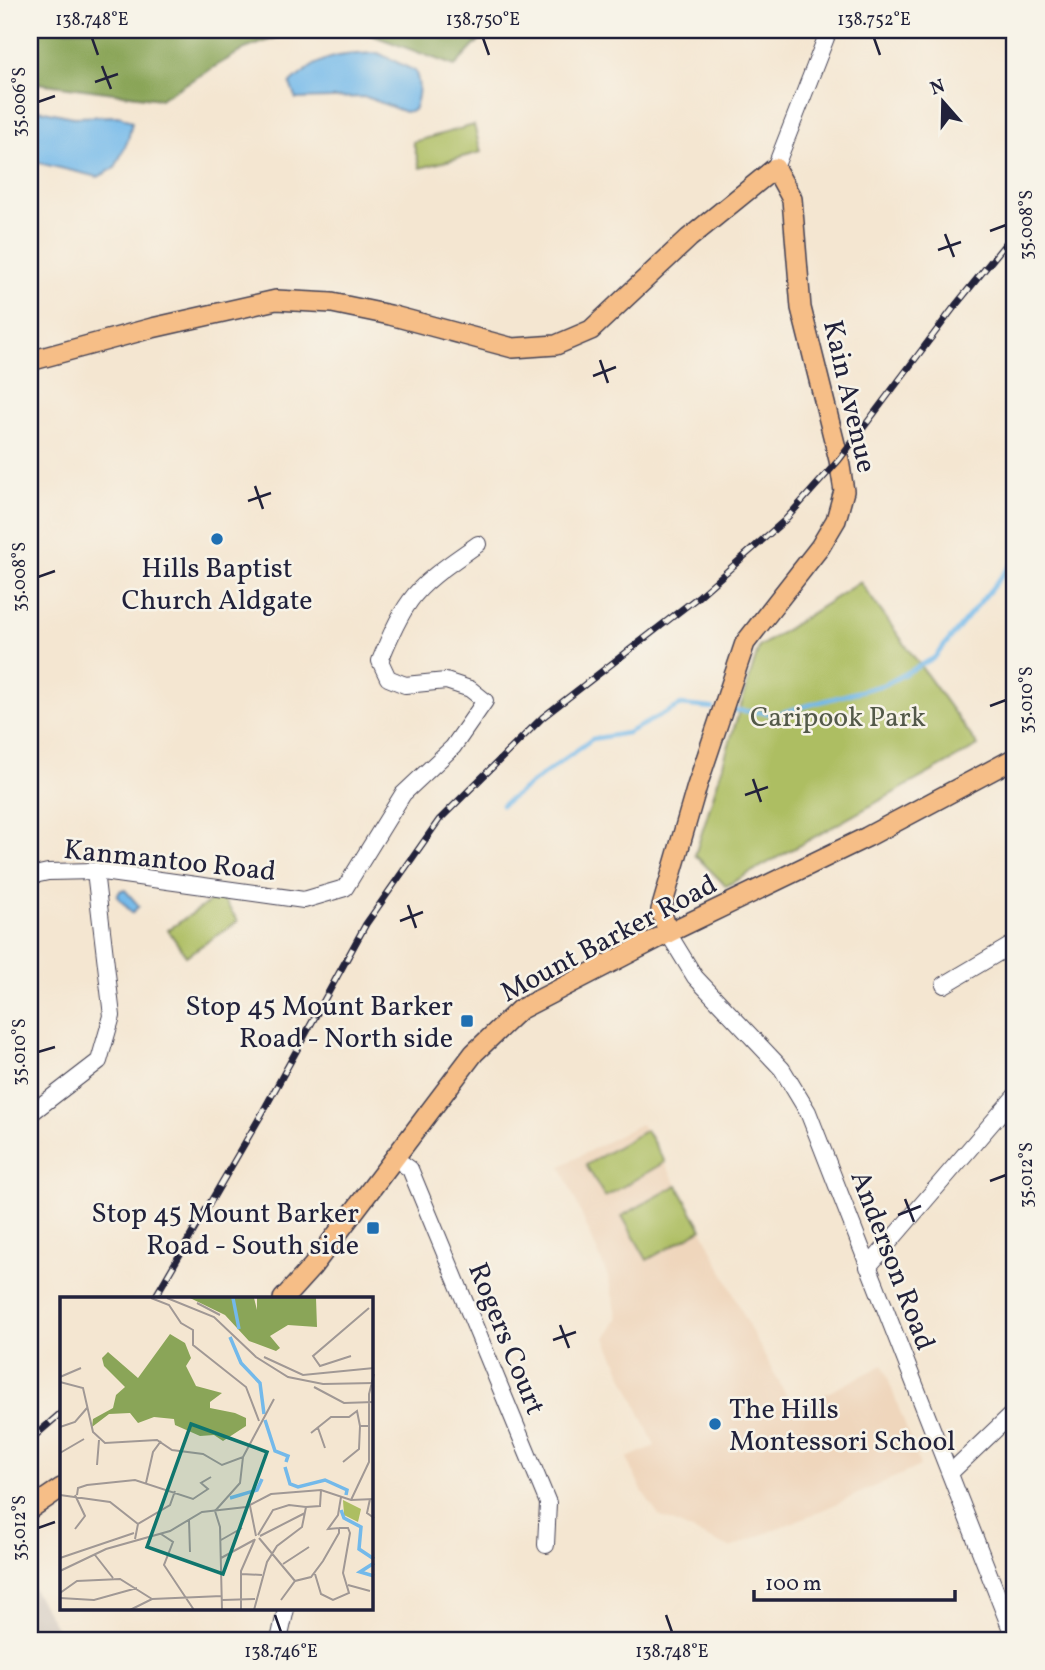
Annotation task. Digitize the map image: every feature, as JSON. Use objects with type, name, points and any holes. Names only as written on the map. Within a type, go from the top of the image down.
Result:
[{"type":"main road","points":[[30,361],[152,328],[276,300],[332,303],[390,315],[513,348],[556,345],[591,330],[689,238],[775,169]]},
{"type":"main road","name":"Kain Avenue","points":[[668,933],[661,910],[697,786],[745,643],[820,547],[836,520],[844,491],[839,460],[801,308],[792,199],[775,169]]},
{"type":"main road","name":"Mount Barker Road","points":[[285,1297],[312,1267],[474,1053],[519,1010],[668,933],[867,837],[1015,758]]},
{"type":"main road","points":[[30,1509],[60,1489]]},
{"type":"street","points":[[775,169],[829,30]]},
{"type":"street","name":"Kanmantoo Road","points":[[30,876],[48,872],[95,872],[304,900],[345,888],[403,794],[453,747],[485,701],[470,689],[446,681],[405,685],[388,678],[380,661],[391,633],[411,599],[443,570],[478,544]]},
{"type":"street","points":[[30,1114],[99,1061],[112,1016],[95,872]]},
{"type":"street","name":"Anderson Road","points":[[668,933],[695,977],[782,1069],[808,1112],[1015,1640]]},
{"type":"street","points":[[944,985],[1015,943]]},
{"type":"street","points":[[869,1266],[1015,1096]]},
{"type":"street","name":"Rogers Court","points":[[396,1158],[410,1169],[548,1503],[546,1545]]},
{"type":"street","points":[[950,1473],[1015,1411]]},
{"type":"street","points":[[279,1640],[286,1610]]},
{"type":"shaded area","points":[[640,1124],[646,1130],[702,1229],[787,1397],[804,1405],[883,1365],[920,1466],[730,1548],[659,1516],[642,1491],[627,1458],[655,1446],[606,1338],[618,1318],[608,1277],[561,1166]]},
{"type":"shaded area","points":[[30,1584],[64,1640],[30,1640]]},
{"type":"green space","points":[[30,30],[297,30],[245,49],[160,99],[30,82]]},
{"type":"green space","points":[[358,30],[489,30],[455,66]]},
{"type":"green space","points":[[474,125],[481,152],[420,168],[413,142]]},
{"type":"green space","name":"Caripook Park","points":[[860,582],[978,746],[726,886],[695,855],[759,647]]},
{"type":"green space","points":[[220,895],[238,921],[186,956],[168,930]]},
{"type":"green space","points":[[646,1130],[665,1162],[605,1197],[586,1165]]},
{"type":"green space","points":[[677,1185],[702,1229],[647,1260],[622,1216]]},
{"type":"water","points":[[378,53],[415,71],[419,90],[414,110],[405,112],[366,97],[296,99],[290,84],[311,67],[330,58]]},
{"type":"water","points":[[30,108],[73,117],[120,116],[132,122],[128,140],[115,168],[98,177],[30,161]]},
{"type":"water","points":[[121,890],[125,890],[139,906],[132,913],[117,896]]},
{"type":"waterway","points":[[734,710],[776,714],[886,684],[934,658],[1015,560]]},
{"type":"waterway","points":[[502,805],[592,739],[627,733],[681,705],[712,708]]},
{"type":"railway","points":[[155,1297],[260,1117],[366,924],[439,820],[543,717],[698,597],[785,520],[839,460],[955,306],[1015,232]]},
{"type":"railway","points":[[30,1440],[60,1414]]},
{"type":"place","name":"Hills Baptist Church Aldgate","points":[[217,539]]},
{"type":"place","name":"Stop 45 Mount Barker Road - North side","points":[[467,1021]]},
{"type":"place","name":"Stop 45 Mount Barker Road - South side","points":[[373,1228]]},
{"type":"place","name":"The Hills Montessori School","points":[[715,1424]]}]
